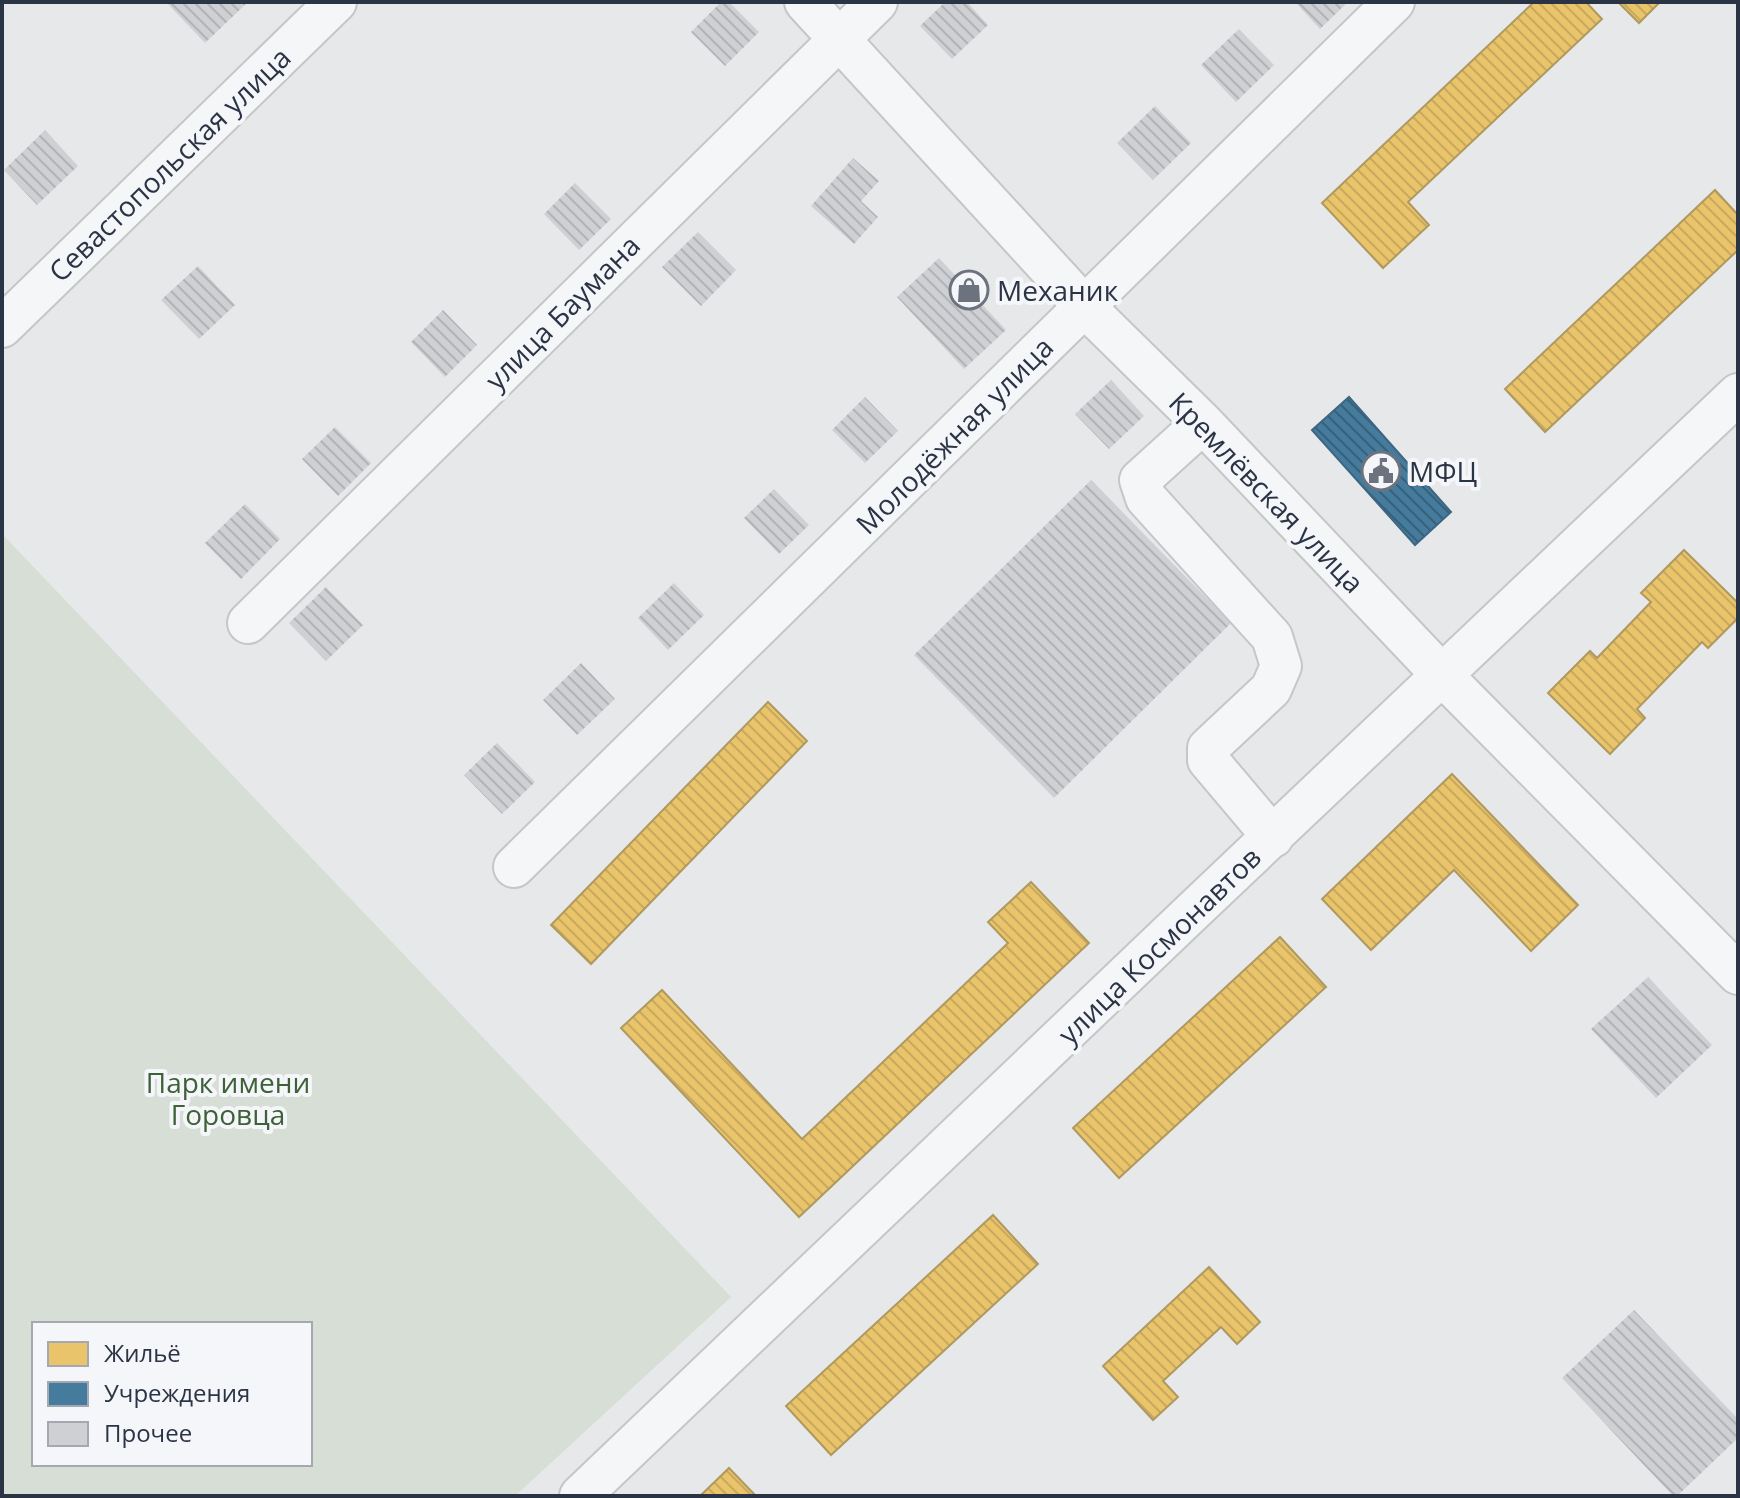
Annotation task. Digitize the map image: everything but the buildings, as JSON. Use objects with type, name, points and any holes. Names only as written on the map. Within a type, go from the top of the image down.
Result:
[{"type":"street","name":"Севастопольская улица","points":[[2,327],[336,2]]},
{"type":"street","name":"Кремлёвская улица","points":[[805,2],[1084,306],[1203,423],[1441,674],[1738,974]]},
{"type":"street","name":"улица Баумана","points":[[248,623],[877,2]]},
{"type":"street","name":"Молодёжная улица","points":[[514,867],[1394,2]]},
{"type":"street","name":"улица Космонавтов","points":[[580,1496],[1738,394]]},
{"type":"street","points":[[1203,423],[1140,480],[1146,498],[1272,637],[1281,666],[1271,689],[1208,748],[1208,760],[1273,837]]},
{"type":"green space","name":"Парк имени Горовца","points":[[2,534],[731,1297],[515,1496],[2,1496]]},
{"type":"place","name":"Механик","points":[[969,290]]},
{"type":"place","name":"МФЦ","points":[[1381,471]]}]
